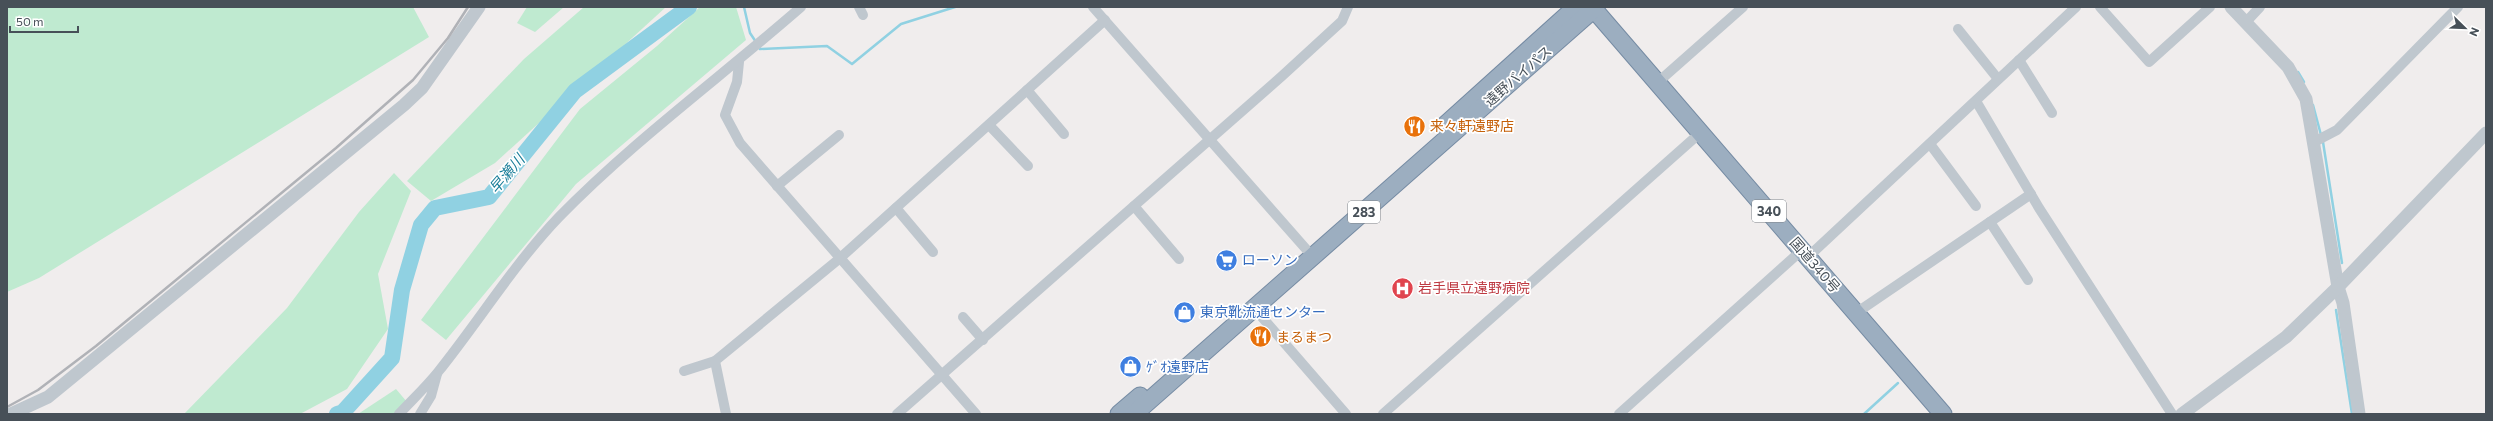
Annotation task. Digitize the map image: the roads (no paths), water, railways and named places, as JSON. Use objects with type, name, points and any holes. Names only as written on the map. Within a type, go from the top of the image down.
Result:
[{"type":"highway","name":"遠野バイパス","points":[[1119,414],[1576,7]]},
{"type":"highway","name":"遠野バイパス","points":[[1134,414],[1594,8]]},
{"type":"highway","name":"国道340号","points":[[1594,8],[1657,84],[1943,414]]},
{"type":"street","points":[[10,414],[48,397],[404,105],[422,88],[479,7]]},
{"type":"street","points":[[399,414],[437,373],[528,253],[558,218],[614,164],[739,62],[801,7]]},
{"type":"street","points":[[1092,7],[1306,249]]},
{"type":"street","points":[[897,414],[983,340],[1342,21],[1348,7]]},
{"type":"street","points":[[1657,84],[1742,7]]},
{"type":"street","points":[[1619,414],[1930,144],[2076,7]]},
{"type":"street","points":[[2100,7],[2149,62],[2210,7]]},
{"type":"street","points":[[2231,7],[2251,16],[2298,81],[2306,99],[2315,142],[2338,287],[2343,303],[2359,414]]},
{"type":"street","points":[[2315,142],[2337,130],[2458,7]]},
{"type":"street","points":[[684,371],[715,361],[839,259],[1105,20]]},
{"type":"street","points":[[1958,29],[1998,79]]},
{"type":"street","points":[[2019,60],[2052,113]]},
{"type":"street","points":[[739,62],[737,82],[725,115],[740,143],[839,259],[976,414]]},
{"type":"street","points":[[1027,90],[1064,134]]},
{"type":"street","points":[[1976,101],[2031,194],[2172,414]]},
{"type":"street","points":[[989,125],[1028,166]]},
{"type":"street","points":[[1383,414],[1700,133]]},
{"type":"street","points":[[2182,414],[2286,337],[2338,287],[2486,133]]},
{"type":"street","points":[[777,186],[839,136]]},
{"type":"street","points":[[1930,144],[1976,206]]},
{"type":"street","points":[[1856,313],[2031,194]]},
{"type":"street","points":[[1134,206],[1179,259]]},
{"type":"street","points":[[896,208],[933,252]]},
{"type":"street","points":[[1990,222],[2028,280]]},
{"type":"street","points":[[1254,308],[1346,414]]},
{"type":"street","points":[[963,318],[983,340]]},
{"type":"street","points":[[715,361],[726,414]]},
{"type":"street","points":[[420,414],[431,396],[437,373]]},
{"type":"waterway","name":"早瀬川","points":[[337,414],[343,412],[392,358],[402,290],[421,225],[435,208],[489,197],[575,91],[689,7]]},
{"type":"waterway","points":[[744,7],[750,33],[756,42]]},
{"type":"waterway","points":[[759,46],[760,49],[827,46],[852,64],[901,24],[955,7]]},
{"type":"waterway","points":[[2298,72],[2304,82]]},
{"type":"waterway","points":[[2313,105],[2321,135]]},
{"type":"waterway","points":[[2323,142],[2342,263]]},
{"type":"waterway","points":[[2336,310],[2352,414]]},
{"type":"waterway","points":[[1864,414],[1898,383]]},
{"type":"railway","points":[[7,407],[38,390],[96,346],[336,148],[413,80],[448,38],[468,7]]},
{"type":"place","name":"来々軒遠野店","points":[[1414,126]]},
{"type":"place","name":"ローソン","points":[[1227,260]]},
{"type":"place","name":"岩手県立遠野病院","points":[[1403,288]]},
{"type":"place","name":"東京靴流通センター","points":[[1184,312]]},
{"type":"place","name":"まるまつ","points":[[1260,337]]},
{"type":"place","name":"ｹﾞｵ遠野店","points":[[1130,367]]}]
